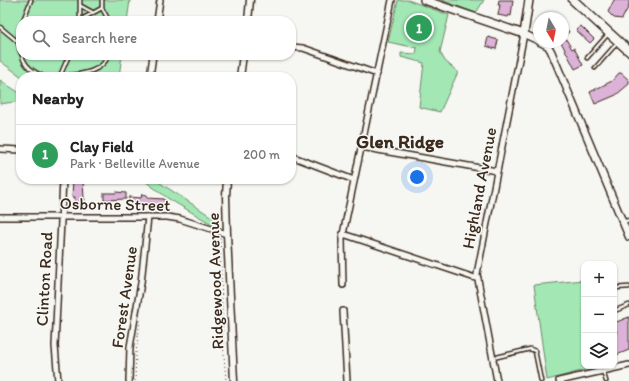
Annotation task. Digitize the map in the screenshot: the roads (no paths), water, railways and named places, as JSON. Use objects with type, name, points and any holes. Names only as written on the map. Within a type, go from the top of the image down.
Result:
[{"type":"main road","points":[[424,0],[524,34]]},
{"type":"main road","name":"Highland Avenue","points":[[524,34],[529,0]]},
{"type":"main road","points":[[576,1],[629,51]]},
{"type":"street","points":[[158,16],[160,0]]},
{"type":"street","points":[[248,16],[250,0]]},
{"type":"street","points":[[343,285],[343,234],[392,0]]},
{"type":"street","points":[[524,34],[533,38]]},
{"type":"street","name":"Highland Avenue","points":[[497,381],[477,274],[524,34]]},
{"type":"street","points":[[296,47],[303,48],[376,74]]},
{"type":"street","points":[[549,48],[626,221],[629,236]]},
{"type":"street","points":[[151,72],[152,60]]},
{"type":"street","points":[[241,72],[242,60]]},
{"type":"street","points":[[361,147],[497,171]]},
{"type":"street","points":[[0,149],[16,150]]},
{"type":"street","points":[[296,158],[354,180]]},
{"type":"street","name":"Clinton Road","points":[[58,381],[55,346],[62,184]]},
{"type":"street","name":"Ridgewood Avenue","points":[[227,184],[227,232],[234,381]]},
{"type":"street","name":"Osborne Street","points":[[0,217],[166,217],[180,219],[216,232],[227,232]]},
{"type":"street","name":"Forest Avenue","points":[[129,381],[130,347],[141,283],[148,217]]},
{"type":"street","points":[[343,234],[478,279]]},
{"type":"street","points":[[344,311],[347,381]]},
{"type":"street","points":[[559,381],[629,365]]},
{"type":"lane","points":[[25,16],[31,0]]},
{"type":"lane","points":[[80,0],[80,16]]},
{"type":"lane","points":[[102,0],[102,8],[106,16]]},
{"type":"lane","points":[[80,6],[93,12]]},
{"type":"lane","points":[[86,16],[102,8]]},
{"type":"lane","points":[[0,27],[16,40]]},
{"type":"lane","points":[[587,58],[603,38],[609,33]]},
{"type":"lane","points":[[595,68],[618,41]]},
{"type":"lane","points":[[24,60],[26,64],[35,72]]},
{"type":"lane","points":[[62,72],[67,60]]},
{"type":"lane","points":[[87,72],[94,71],[104,64],[106,60]]},
{"type":"lane","points":[[617,288],[629,287]]},
{"type":"lane","points":[[617,310],[629,305]]},
{"type":"lane","points":[[493,358],[530,349],[535,351],[541,381]]},
{"type":"lane","points":[[603,371],[606,381]]},
{"type":"place","name":"Clay Field","points":[[419,28]]},
{"type":"district","name":"Glen Ridge","points":[[400,141]]}]
